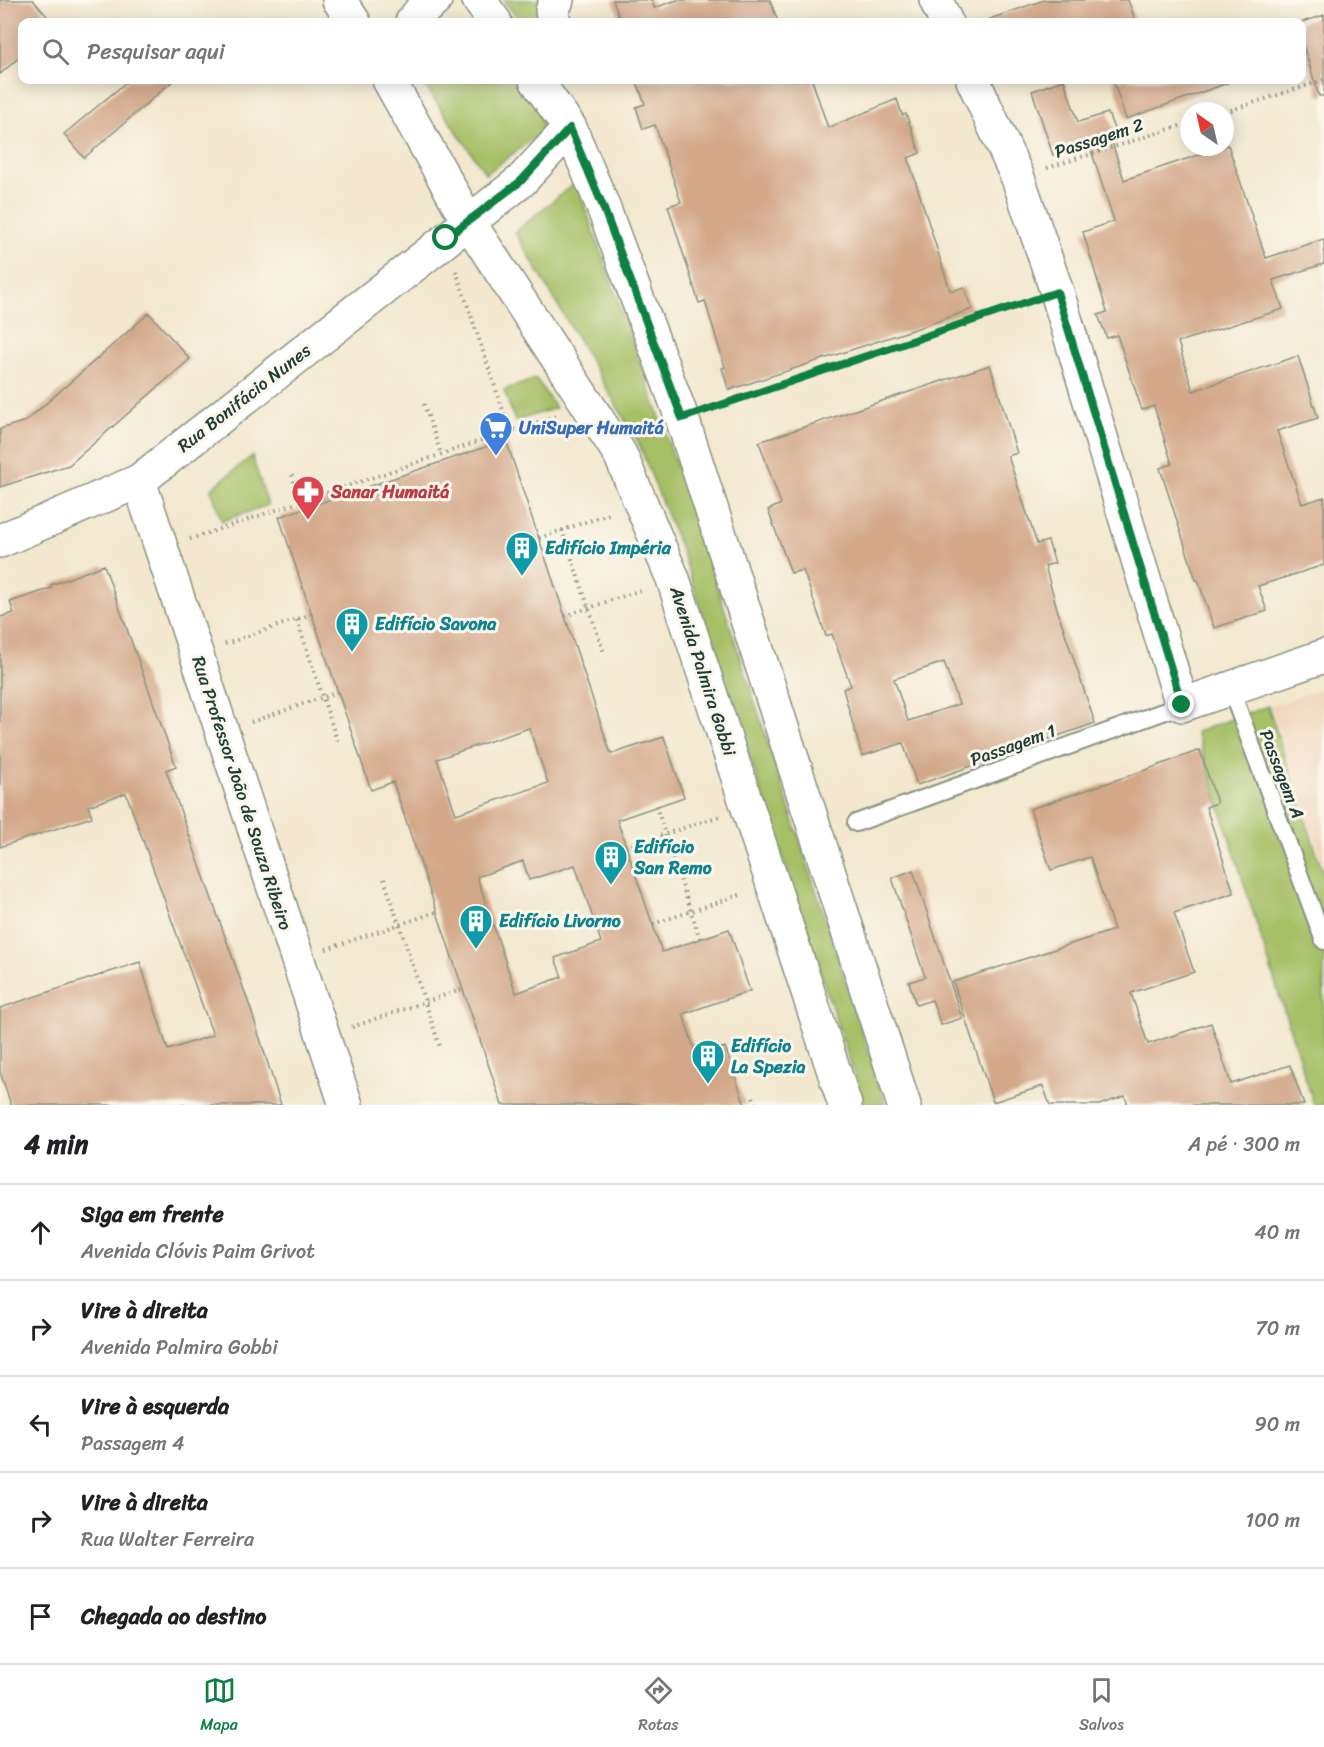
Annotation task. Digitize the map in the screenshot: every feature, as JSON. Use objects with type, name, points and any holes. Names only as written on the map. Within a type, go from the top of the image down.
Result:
[{"type":"street","points":[[339,0],[351,18]]},
{"type":"street","points":[[415,18],[435,0]]},
{"type":"street","points":[[479,0],[492,18]]},
{"type":"street","points":[[553,18],[552,11],[557,0]]},
{"type":"street","points":[[936,0],[944,18]]},
{"type":"street","name":"Avenida Palmira Gobbi","points":[[391,84],[457,230],[588,405],[620,454],[673,579],[845,1105]]},
{"type":"street","points":[[539,84],[570,128],[602,204],[682,418],[904,1105]]},
{"type":"street","points":[[564,84],[570,128]]},
{"type":"street","points":[[975,84],[1018,178],[1057,292],[1182,705],[1324,656]]},
{"type":"street","name":"Rua Bonifácio Nunes","points":[[0,541],[139,481],[521,181],[570,128]]},
{"type":"street","name":"Rua Professor João de Souza Ribeiro","points":[[139,481],[346,1105]]},
{"type":"lane","name":"Passagem A","points":[[1230,687],[1324,941]]},
{"type":"lane","name":"Passagem 1","points":[[856,823],[1182,705]]},
{"type":"path","points":[[1234,109],[1324,80]]},
{"type":"path","name":"Passagem 2","points":[[1018,178],[1180,126]]},
{"type":"path","points":[[457,230],[510,431]]},
{"type":"path","points":[[682,418],[1057,292]]},
{"type":"path","points":[[424,404],[441,454]]},
{"type":"path","points":[[161,549],[588,405]]},
{"type":"path","points":[[292,475],[301,502]]},
{"type":"path","points":[[539,538],[610,513]]},
{"type":"path","points":[[562,530],[604,653]]},
{"type":"path","points":[[565,615],[636,591]]},
{"type":"path","points":[[196,654],[312,614]]},
{"type":"path","points":[[297,620],[338,743]]},
{"type":"path","points":[[222,732],[338,692]]},
{"type":"path","points":[[656,806],[700,939]]},
{"type":"path","points":[[626,847],[713,818]]},
{"type":"path","points":[[384,879],[440,1047]]},
{"type":"path","points":[[653,924],[739,895]]},
{"type":"path","points":[[297,959],[437,912]]},
{"type":"path","points":[[323,1036],[463,989]]},
{"type":"path","points":[[753,1097],[756,1105]]},
{"type":"shaded area","points":[[1324,688],[1324,866],[1271,706]]},
{"type":"green space","points":[[503,0],[542,0],[541,18],[518,18]]},
{"type":"green space","points":[[424,84],[521,84],[538,104],[543,131],[486,174]]},
{"type":"green space","points":[[576,182],[689,500],[886,1105],[864,1105],[686,563],[638,442],[515,232]]},
{"type":"green space","points":[[536,379],[556,408],[515,421],[504,390]]},
{"type":"green space","points":[[252,456],[268,505],[222,521],[211,489]]},
{"type":"green space","points":[[1268,706],[1324,875],[1324,1105],[1314,1105],[1196,732]]},
{"type":"building","points":[[0,0],[33,0],[49,18],[18,18],[18,58],[0,74]]},
{"type":"building","points":[[613,0],[652,0],[654,8],[677,0],[770,0],[777,18],[620,18]]},
{"type":"building","points":[[1044,0],[1128,0],[1135,18],[993,18]]},
{"type":"building","points":[[1324,15],[1324,96],[1319,96],[1306,55],[1306,21]]},
{"type":"building","points":[[124,84],[169,84],[84,158],[64,134]]},
{"type":"building","points":[[638,84],[813,84],[828,128],[897,99],[902,115],[906,114],[920,153],[908,158],[950,290],[964,287],[972,309],[729,390],[722,368],[725,367],[705,301],[699,303],[668,206],[681,202],[655,125],[643,129],[636,107],[645,104]]},
{"type":"building","points":[[1052,84],[1065,84],[1078,122],[1108,113],[1116,134],[1110,136],[1124,180],[1195,156],[1232,156],[1266,258],[1324,239],[1324,264],[1273,280],[1283,309],[1178,342],[1193,391],[1298,356],[1318,418],[1277,431],[1302,504],[1324,497],[1324,565],[1258,586],[1267,611],[1214,628],[1160,468],[1172,464],[1154,406],[1142,410],[1117,335],[1107,338],[1098,315],[1107,312],[1083,232],[1114,221],[1089,144],[1053,155],[1032,91]]},
{"type":"building","points":[[1114,84],[1225,84],[1126,119]]},
{"type":"building","points":[[149,313],[190,359],[69,465],[0,487],[0,429],[26,421]]},
{"type":"building","points":[[990,365],[1017,453],[1008,456],[1037,544],[1048,541],[1055,563],[1045,566],[1095,723],[917,785],[903,743],[862,756],[843,689],[851,686],[832,634],[826,636],[803,570],[791,573],[768,510],[781,504],[759,442]],"holes":[[[944,662],[959,704],[908,721],[894,679]]]},
{"type":"building","points":[[506,440],[611,754],[664,737],[684,797],[617,820],[662,952],[729,929],[750,991],[683,1014],[697,1057],[725,1047],[745,1105],[502,1105],[393,782],[371,790],[279,517]],"holes":[[[529,728],[548,783],[456,814],[437,759]],[[523,861],[529,880],[575,865],[601,942],[555,958],[562,977],[516,993],[477,877]]]},
{"type":"building","points":[[104,565],[176,766],[166,770],[250,1007],[281,1105],[11,1105],[0,1072],[0,1008],[140,962],[168,1050],[213,1035],[126,793],[88,806],[92,817],[0,847],[0,617],[14,613],[10,602],[52,588],[51,585]]},
{"type":"building","points":[[1200,750],[1217,803],[1206,807],[1234,893],[1174,913],[1194,972],[1131,993],[1148,1044],[1211,1023],[1231,1084],[1290,1065],[1304,1105],[1128,1105],[1125,1096],[1099,1105],[1050,1105],[1043,1086],[993,1102],[953,982],[1114,930],[1090,857],[1051,870],[1030,809]]},
{"type":"building","points":[[913,870],[962,1018],[941,1025],[932,1000],[916,1005],[909,982],[925,977],[892,878]]},
{"type":"place","name":"UniSuper Humaitá","points":[[496,457]]},
{"type":"place","name":"Sanar Humaitá","points":[[308,521]]},
{"type":"place","name":"Edifício Impéria","points":[[522,577]]},
{"type":"place","name":"Edifício Savona","points":[[352,653]]},
{"type":"place","name":"Edifício San Remo","points":[[611,886]]},
{"type":"place","name":"Edifício Livorno","points":[[476,950]]},
{"type":"place","name":"Edifício La Spezia","points":[[708,1085]]},
{"type":"route","points":[[446,238],[521,181],[570,128],[602,204],[682,418],[1057,292],[1182,705]]}]
